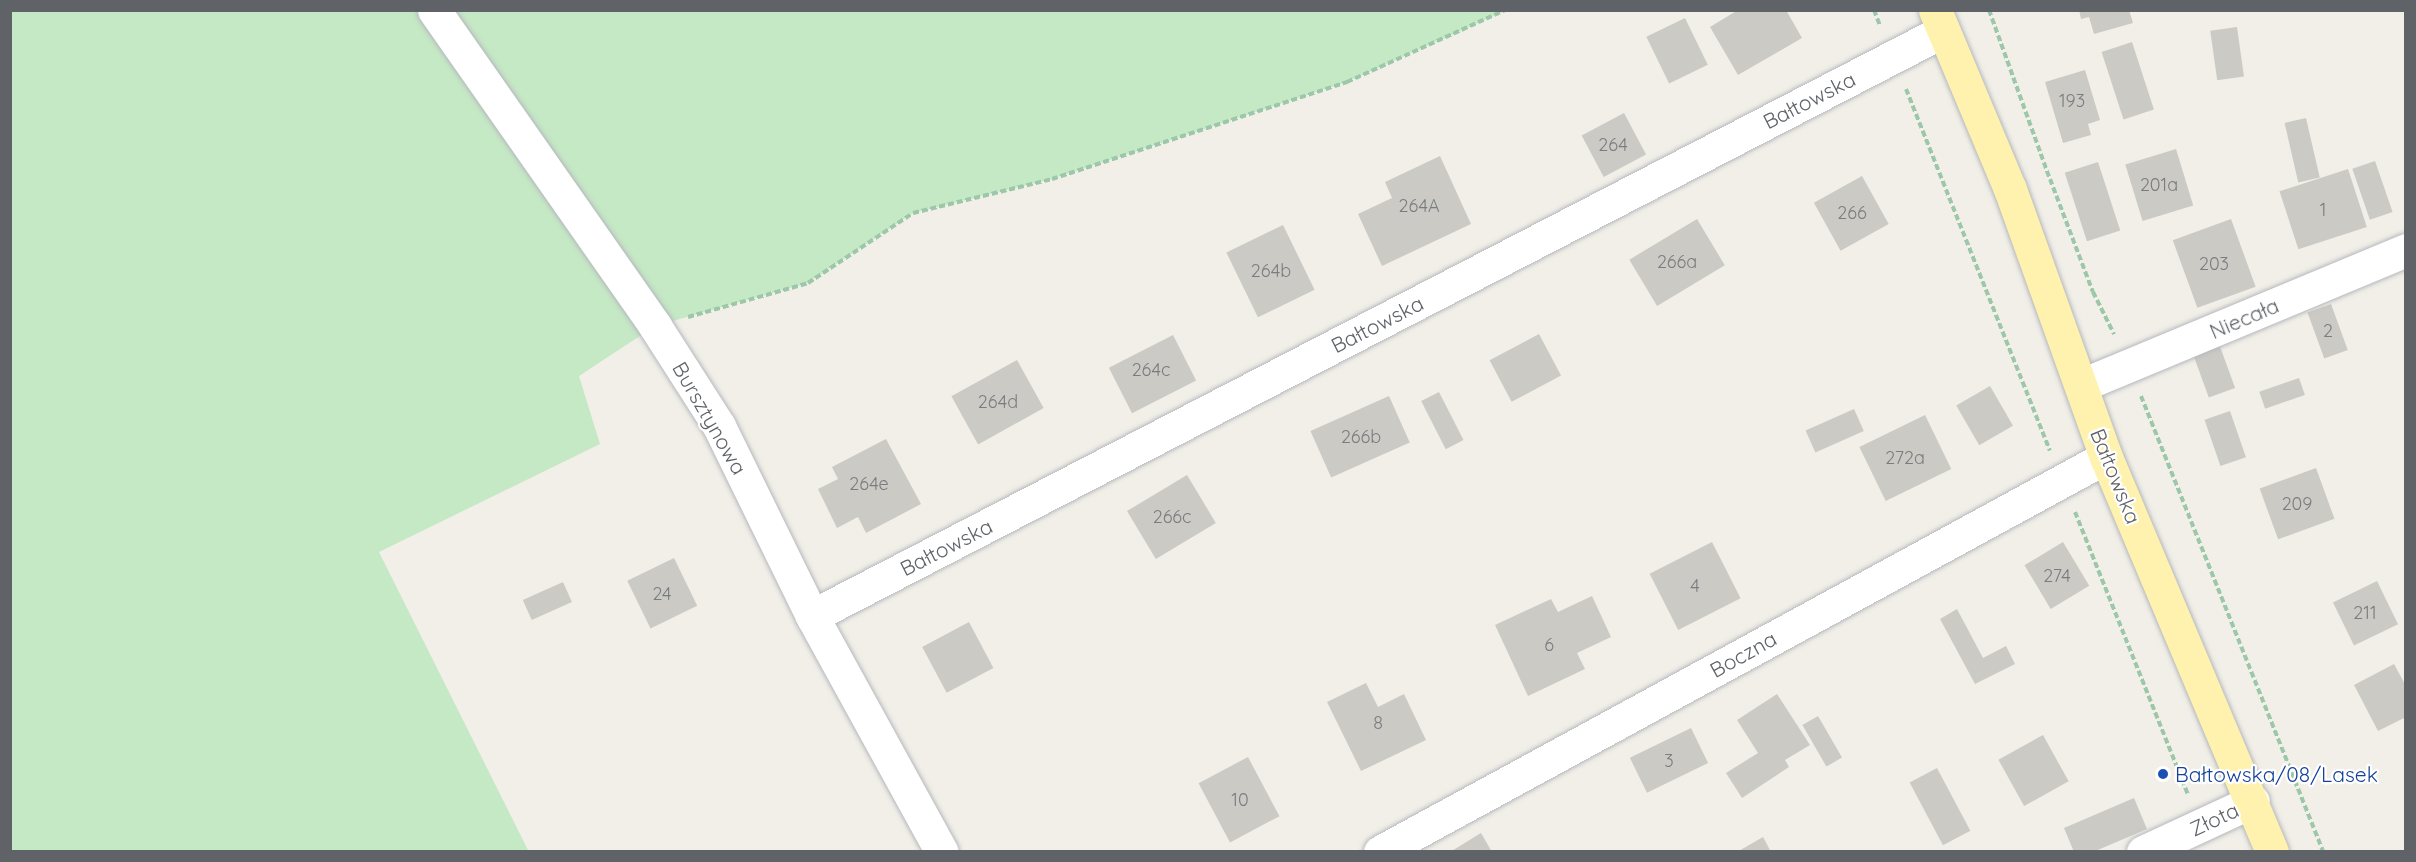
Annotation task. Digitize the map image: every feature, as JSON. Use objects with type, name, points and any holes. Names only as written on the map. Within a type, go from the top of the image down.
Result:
[{"type":"main road","name":"Bałtowska","points":[[1939,20],[2010,189],[2106,457],[2253,801],[2272,852]]},
{"type":"street","name":"Bursztynowa","points":[[434,10],[655,326],[719,426],[812,616],[942,852]]},
{"type":"street","name":"Bałtowska","points":[[812,616],[1893,57],[1939,20]]},
{"type":"street","name":"Niecała","points":[[2082,385],[2406,250]]},
{"type":"street","name":"Boczna","points":[[1380,852],[2106,457]]},
{"type":"street","name":"Złota","points":[[2143,852],[2253,801]]},
{"type":"path","points":[[655,326],[808,283],[913,213],[1052,179],[1347,82],[1505,10]]},
{"type":"path","points":[[1874,10],[2200,825]]},
{"type":"path","points":[[1989,10],[2093,292],[2129,367],[2323,852]]},
{"type":"green space","points":[[10,11],[1505,11],[1347,82],[1052,179],[913,213],[808,283],[655,326],[579,376],[600,444],[379,552],[529,852],[11,851]]},
{"type":"building","points":[[1738,10],[1786,10],[1802,38],[1738,75],[1710,27]]},
{"type":"building","points":[[2079,10],[2129,10],[2133,23],[2094,34],[2089,17],[2081,19]]},
{"type":"building","points":[[1685,18],[1708,65],[1669,84],[1646,37]]},
{"type":"building","points":[[2237,27],[2244,77],[2217,80],[2210,31]]},
{"type":"building","points":[[2132,42],[2154,110],[2124,119],[2102,52]]},
{"type":"building","points":[[2085,70],[2100,120],[2088,124],[2091,135],[2063,143],[2045,82]]},
{"type":"building","points":[[1624,113],[1646,154],[1604,177],[1582,136]]},
{"type":"building","points":[[2306,118],[2320,177],[2298,182],[2285,123]]},
{"type":"building","points":[[2176,149],[2193,205],[2143,221],[2125,164]]},
{"type":"building","points":[[1440,156],[1471,224],[1382,266],[1358,214],[1392,198],[1385,182]]},
{"type":"building","points":[[2375,161],[2393,212],[2370,220],[2352,169]]},
{"type":"building","points":[[2098,162],[2120,230],[2087,241],[2065,173]]},
{"type":"building","points":[[2348,169],[2367,227],[2298,249],[2280,191]]},
{"type":"building","points":[[1862,176],[1889,224],[1841,251],[1814,203]]},
{"type":"building","points":[[1697,219],[1725,265],[1657,306],[1629,260]]},
{"type":"building","points":[[2231,219],[2256,287],[2197,308],[2173,240]]},
{"type":"building","points":[[1283,225],[1315,290],[1258,317],[1226,253]]},
{"type":"building","points":[[2331,304],[2348,350],[2324,359],[2308,313]]},
{"type":"building","points":[[1539,334],[1561,375],[1512,402],[1490,360]]},
{"type":"building","points":[[1173,335],[1196,380],[1132,413],[1109,368]]},
{"type":"building","points":[[2218,341],[2235,388],[2209,398],[2192,351]]},
{"type":"building","points":[[1017,360],[1044,408],[978,444],[951,396]]},
{"type":"building","points":[[2299,378],[2305,395],[2265,409],[2259,392]]},
{"type":"building","points":[[1990,386],[2013,426],[1979,445],[1956,406]]},
{"type":"building","points":[[1439,392],[1464,440],[1446,449],[1421,401]]},
{"type":"building","points":[[1389,396],[1410,443],[1331,478],[1310,431]]},
{"type":"building","points":[[1854,409],[1864,431],[1815,452],[1806,431]]},
{"type":"building","points":[[2230,411],[2246,457],[2220,466],[2204,420]]},
{"type":"building","points":[[1925,415],[1951,469],[1886,501],[1859,447]]},
{"type":"building","points":[[886,439],[921,504],[866,533],[858,517],[837,528],[818,489],[838,479],[832,467]]},
{"type":"building","points":[[2316,468],[2334,519],[2278,539],[2260,489]]},
{"type":"building","points":[[1187,475],[1216,523],[1156,559],[1127,511]]},
{"type":"building","points":[[1712,542],[1741,598],[1678,630],[1650,574]]},
{"type":"building","points":[[2063,542],[2089,586],[2051,609],[2024,565]]},
{"type":"building","points":[[674,558],[697,606],[650,628],[627,581]]},
{"type":"building","points":[[2377,581],[2398,624],[2354,646],[2333,602]]},
{"type":"building","points":[[563,582],[572,602],[532,620],[523,600]]},
{"type":"building","points":[[1592,596],[1611,637],[1577,653],[1585,669],[1528,696],[1495,625],[1551,599],[1558,612]]},
{"type":"building","points":[[1957,609],[1983,658],[2006,646],[2015,664],[1975,684],[1940,619]]},
{"type":"building","points":[[969,622],[993,668],[947,693],[922,647]]},
{"type":"building","points":[[2394,664],[2406,686],[2406,717],[2378,731],[2354,685]]},
{"type":"building","points":[[1366,683],[1378,707],[1404,694],[1426,740],[1361,771],[1327,702]]},
{"type":"building","points":[[1777,694],[1810,745],[1785,760],[1789,767],[1742,798],[1726,773],[1758,753],[1737,720]]},
{"type":"building","points":[[1818,716],[1842,758],[1826,767],[1802,725]]},
{"type":"building","points":[[1691,728],[1708,763],[1647,793],[1630,758]]},
{"type":"building","points":[[2043,735],[2069,781],[2024,806],[1998,760]]},
{"type":"building","points":[[1248,757],[1279,816],[1230,842],[1199,783]]},
{"type":"building","points":[[1937,768],[1970,831],[1943,845],[1910,783]]},
{"type":"building","points":[[2134,798],[2147,829],[2093,852],[2074,852],[2064,828]]},
{"type":"building","points":[[1481,833],[1492,852],[1450,852]]},
{"type":"building","points":[[1763,837],[1771,852],[1737,852]]},
{"type":"place","name":"Bałtowska/08/Lasek","points":[[2163,774]]}]
